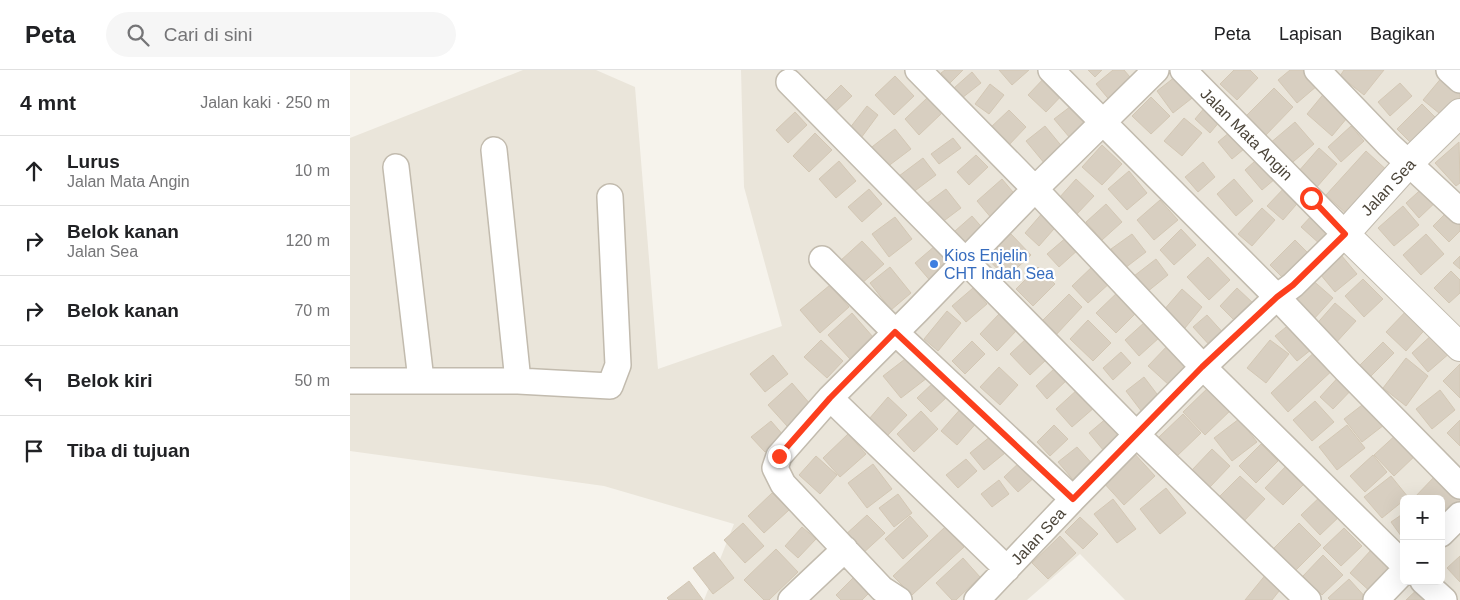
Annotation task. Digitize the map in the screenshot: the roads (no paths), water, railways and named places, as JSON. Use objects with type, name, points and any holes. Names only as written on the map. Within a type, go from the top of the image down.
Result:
[{"type":"street","points":[[918,70],[1035,189],[1202,367],[1400,561]]},
{"type":"street","points":[[1051,70],[1277,297],[1352,377],[1460,486]]},
{"type":"street","points":[[899,600],[882,589],[783,484],[775,468],[779,456],[830,398],[1035,189],[1156,70]]},
{"type":"street","name":"Jalan Mata Angin","points":[[1183,70],[1460,347]]},
{"type":"street","points":[[1318,70],[1369,125],[1460,211]]},
{"type":"street","points":[[1449,70],[1460,80]]},
{"type":"street","points":[[789,82],[1137,435],[1308,600]]},
{"type":"street","name":"Jalan Sea","points":[[976,599],[1008,569],[1073,499],[1202,367],[1277,297],[1293,285],[1345,234],[1409,163],[1460,113]]},
{"type":"street","points":[[494,150],[518,382]]},
{"type":"street","points":[[396,167],[421,380]]},
{"type":"street","points":[[350,381],[421,380],[610,386],[618,365],[610,198]]},
{"type":"street","points":[[822,259],[895,332],[1073,499]]},
{"type":"street","points":[[830,398],[1008,569]]},
{"type":"street","points":[[1445,530],[1460,516]]},
{"type":"street","points":[[792,600],[845,549]]},
{"type":"street","points":[[1376,600],[1400,575]]},
{"type":"street","points":[[1427,585],[1444,600]]},
{"type":"place","name":"Kios Enjelin CHT Indah Sea","points":[[934,264]]}]
